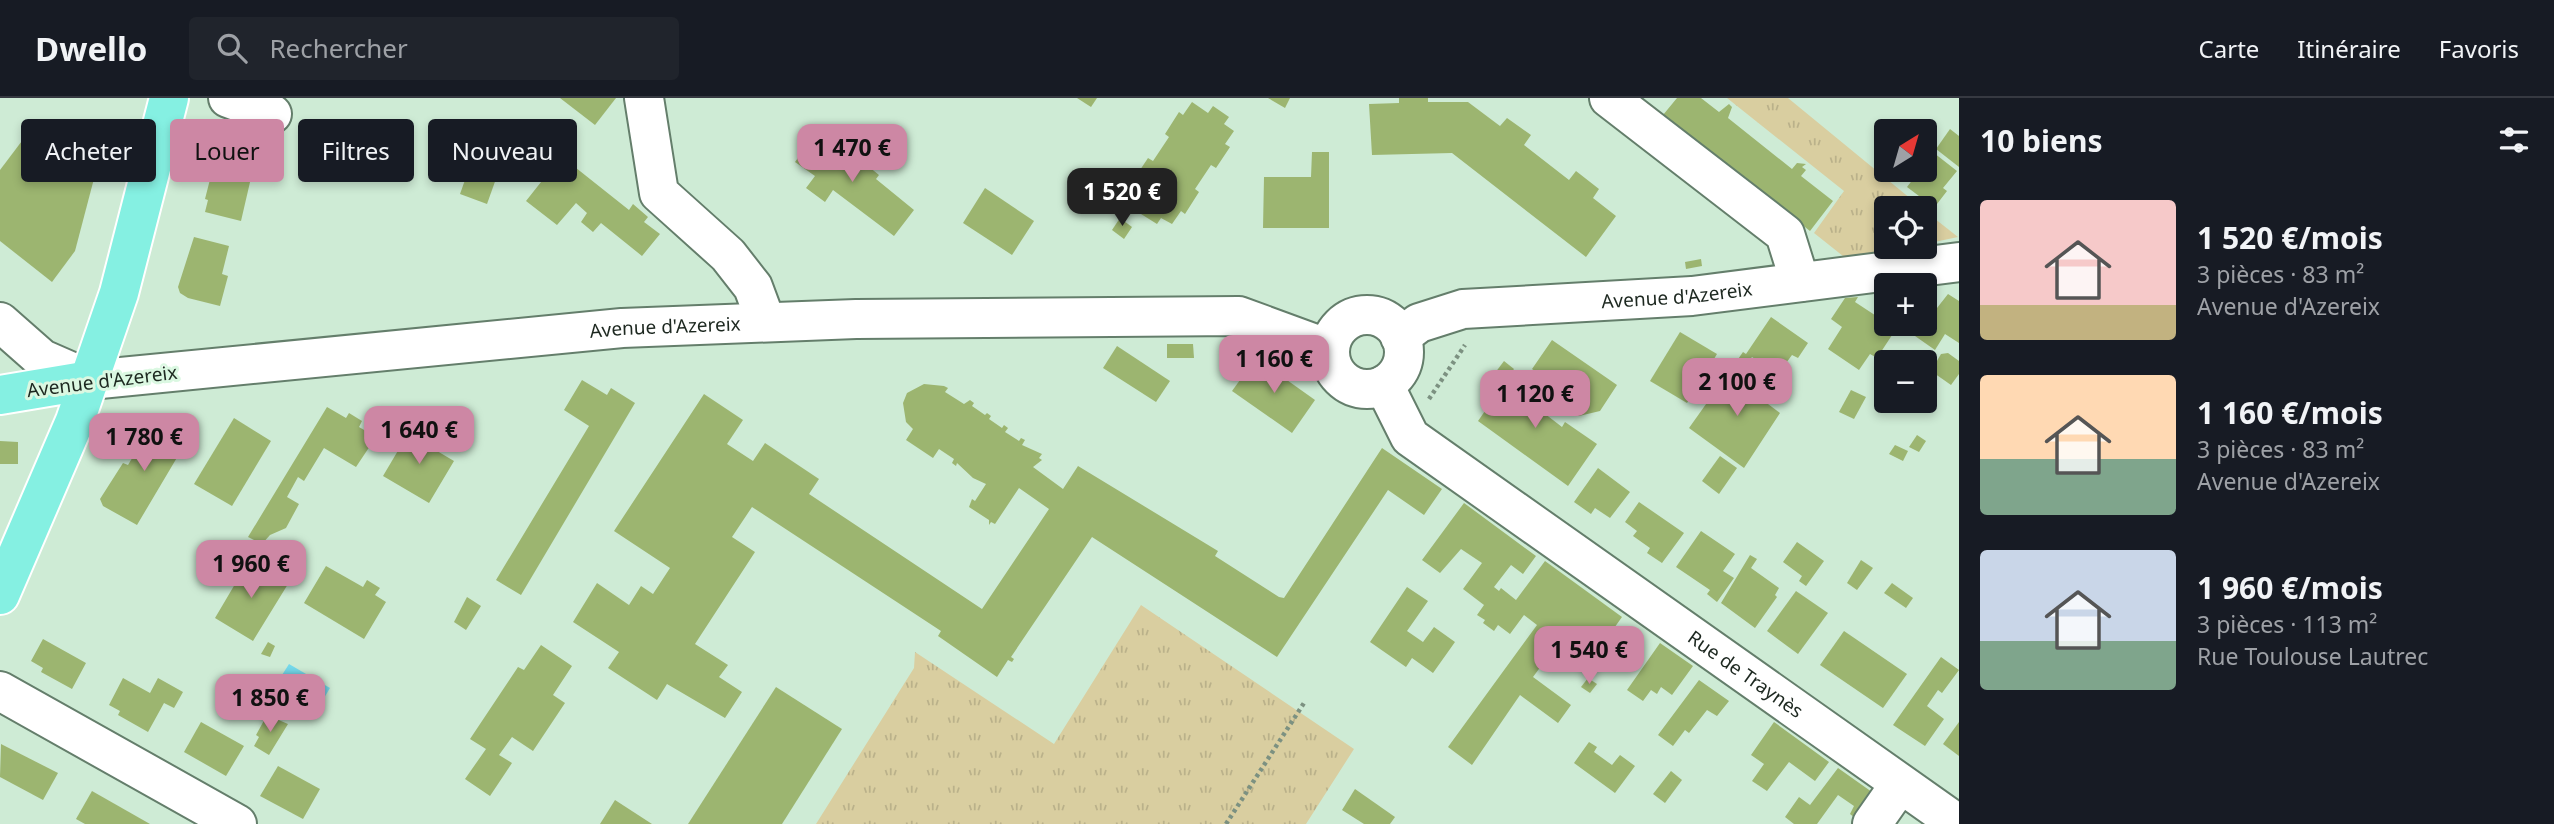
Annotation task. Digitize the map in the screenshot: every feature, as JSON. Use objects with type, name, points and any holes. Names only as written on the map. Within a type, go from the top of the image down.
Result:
[{"type":"main road","points":[[0,595],[90,380],[119,293],[169,98]]},
{"type":"main road","name":"Avenue d'Azereix","points":[[0,395],[90,380]]},
{"type":"street","points":[[228,98],[272,114]]},
{"type":"street","points":[[644,98],[659,193],[728,255],[753,287],[766,322]]},
{"type":"street","points":[[1609,98],[1785,234],[1800,282]]},
{"type":"street","name":"Avenue d'Azereix","points":[[1400,337],[1419,323],[1463,309],[1692,296],[1959,262]]},
{"type":"street","name":"Avenue d'Azereix","points":[[90,380],[622,328],[766,322],[1239,316],[1329,349]]},
{"type":"street","points":[[1357,316],[1380,317],[1391,323],[1400,337],[1404,358],[1399,371],[1384,385],[1368,390],[1343,382],[1330,362],[1329,349],[1338,329],[1357,316]]},
{"type":"street","points":[[0,323],[42,359],[90,380]]},
{"type":"street","name":"Rue de Traynès","points":[[1384,385],[1410,437],[1958,824]]},
{"type":"street","points":[[0,691],[237,824]]},
{"type":"street","points":[[1872,824],[1900,784]]},
{"type":"path","points":[[1402,422],[1424,406],[1468,341],[1463,309]]},
{"type":"path","points":[[1226,824],[1304,703]]},
{"type":"green space","points":[[1727,98],[1788,98],[1874,169],[1874,182],[1890,182],[1907,196],[1874,196],[1874,255],[1848,260],[1814,233],[1844,191]]},
{"type":"green space","points":[[1937,220],[1958,237],[1937,241]]},
{"type":"green space","points":[[1141,605],[1354,749],[1306,824],[816,824],[914,668],[915,652],[1054,744]]},
{"type":"water","points":[[289,664],[330,688],[318,708],[277,683]]},
{"type":"building","points":[[560,98],[616,98],[595,125]]},
{"type":"building","points":[[1077,98],[1097,98],[1091,107]]},
{"type":"building","points":[[1268,98],[1290,98],[1285,108]]},
{"type":"building","points":[[1399,98],[1428,98],[1428,102],[1468,102],[1500,126],[1507,118],[1531,135],[1524,145],[1569,180],[1576,171],[1599,189],[1593,198],[1616,216],[1586,257],[1452,153],[1372,155],[1369,104],[1399,103]]},
{"type":"building","points":[[1677,98],[1701,98],[1719,112],[1729,104],[1732,107],[1728,118],[1792,169],[1797,163],[1806,164],[1802,167],[1806,170],[1801,176],[1833,201],[1810,231],[1663,115]]},
{"type":"building","points":[[1192,102],[1208,113],[1213,106],[1229,117],[1224,124],[1234,131],[1225,144],[1230,147],[1216,168],[1211,165],[1195,189],[1199,192],[1185,214],[1181,211],[1172,224],[1161,218],[1157,224],[1141,214],[1146,206],[1130,195],[1139,182],[1134,179],[1148,158],[1153,161],[1169,137],[1165,134],[1179,112],[1183,115]]},
{"type":"building","points":[[1950,129],[1959,136],[1959,167],[1937,150]]},
{"type":"building","points":[[816,133],[855,163],[858,158],[879,175],[876,179],[914,210],[894,236],[833,190],[825,202],[806,188],[815,176],[795,162]]},
{"type":"building","points":[[21,142],[21,182],[93,182],[75,251],[52,282],[0,241],[0,170]]},
{"type":"building","points":[[1312,152],[1329,152],[1329,228],[1263,228],[1264,177],[1311,177]]},
{"type":"building","points":[[1937,155],[1957,171],[1943,188],[1947,191],[1937,204],[1937,196],[1919,196],[1907,187],[1911,182],[1937,182]]},
{"type":"building","points":[[577,169],[629,210],[633,204],[648,217],[644,222],[660,234],[642,256],[601,223],[593,232],[581,222],[587,213],[576,203],[557,225],[526,201],[541,182],[577,182]]},
{"type":"building","points":[[209,182],[250,182],[241,221],[205,212],[208,200],[205,199]]},
{"type":"building","points":[[464,182],[495,182],[487,204],[460,194]]},
{"type":"building","points":[[985,188],[1034,221],[1012,255],[963,223]]},
{"type":"building","points":[[1120,218],[1132,227],[1124,239],[1112,230]]},
{"type":"building","points":[[194,237],[229,246],[222,274],[228,276],[220,306],[188,298],[180,293],[178,287]]},
{"type":"building","points":[[1701,259],[1702,266],[1686,269],[1685,262]]},
{"type":"building","points":[[1948,294],[1959,301],[1959,343],[1945,334],[1935,350],[1915,336],[1937,336],[1937,308]]},
{"type":"building","points":[[1858,297],[1855,302],[1874,315],[1874,336],[1891,336],[1882,350],[1874,350],[1874,356],[1870,354],[1859,370],[1828,349],[1842,327],[1831,319],[1845,298]]},
{"type":"building","points":[[1771,317],[1808,343],[1798,358],[1792,355],[1778,374],[1752,357],[1744,367],[1736,362],[1743,352],[1746,354]]},
{"type":"building","points":[[1680,332],[1717,354],[1687,403],[1650,381]]},
{"type":"building","points":[[1552,340],[1617,385],[1600,411],[1579,416],[1574,413],[1581,403],[1532,369]]},
{"type":"building","points":[[1167,344],[1193,344],[1194,358],[1167,358]]},
{"type":"building","points":[[1117,346],[1170,381],[1156,402],[1103,368]]},
{"type":"building","points":[[1948,353],[1959,361],[1959,374],[1951,385],[1937,375],[1937,361],[1941,354]]},
{"type":"building","points":[[1256,358],[1315,400],[1292,433],[1232,391]]},
{"type":"building","points":[[1504,361],[1514,369],[1506,380],[1536,401],[1544,390],[1550,395],[1540,410],[1562,427],[1565,422],[1597,444],[1568,486],[1478,421],[1501,388],[1489,381]]},
{"type":"building","points":[[1746,370],[1772,389],[1764,401],[1780,413],[1744,468],[1689,428],[1726,376],[1737,382]]},
{"type":"building","points":[[582,380],[607,395],[611,388],[635,403],[521,595],[496,580],[589,426],[564,410]]},
{"type":"building","points":[[924,384],[948,388],[945,392],[964,404],[970,400],[974,403],[972,406],[991,416],[989,419],[1002,428],[1004,425],[1008,428],[1005,432],[1019,441],[1021,438],[1025,440],[1022,445],[1042,454],[1039,458],[1042,460],[1033,467],[1063,489],[1078,466],[1218,551],[1215,556],[1279,597],[1284,598],[1382,448],[1442,489],[1424,515],[1388,490],[1277,657],[1092,537],[1011,657],[1014,659],[1012,662],[1008,660],[997,677],[938,636],[941,631],[752,507],[732,537],[755,552],[695,644],[728,665],[719,677],[742,692],[725,718],[667,684],[657,700],[608,668],[619,652],[573,622],[597,583],[629,605],[641,586],[653,594],[670,568],[614,531],[704,394],[743,420],[727,444],[753,461],[765,443],[819,479],[809,494],[982,609],[1049,509],[1019,488],[995,524],[991,522],[989,525],[989,520],[969,507],[972,499],[975,501],[986,484],[973,478],[957,463],[956,466],[952,463],[954,459],[939,449],[933,458],[906,440],[913,429],[906,422],[903,403],[907,393]]},
{"type":"building","points":[[1851,390],[1866,397],[1854,419],[1839,412]]},
{"type":"building","points":[[327,407],[346,418],[349,413],[362,421],[359,427],[376,437],[356,467],[324,448],[304,481],[298,477],[287,497],[299,504],[286,528],[270,535],[262,544],[248,537]]},
{"type":"building","points":[[234,418],[271,441],[232,506],[194,484]]},
{"type":"building","points":[[155,420],[188,439],[137,525],[103,506],[100,499],[123,463],[128,465]]},
{"type":"building","points":[[412,427],[436,441],[432,448],[454,461],[429,503],[383,476]]},
{"type":"building","points":[[1917,435],[1926,441],[1919,452],[1909,447]]},
{"type":"building","points":[[0,441],[18,442],[18,464],[0,464]]},
{"type":"building","points":[[1895,445],[1908,451],[1903,461],[1889,454]]},
{"type":"building","points":[[1720,456],[1737,468],[1719,494],[1702,481]]},
{"type":"building","points":[[1598,468],[1630,492],[1610,518],[1595,508],[1591,514],[1574,502]]},
{"type":"building","points":[[1639,502],[1684,533],[1662,563],[1647,553],[1650,548],[1633,536],[1637,531],[1625,522]]},
{"type":"building","points":[[1464,503],[1536,556],[1523,574],[1511,565],[1494,587],[1499,591],[1501,588],[1516,600],[1545,561],[1622,617],[1607,638],[1618,646],[1626,635],[1637,643],[1621,666],[1611,659],[1603,670],[1590,661],[1596,653],[1567,631],[1533,677],[1571,705],[1558,723],[1520,695],[1472,765],[1448,747],[1537,625],[1524,615],[1510,634],[1498,625],[1494,631],[1483,623],[1485,620],[1477,615],[1484,605],[1463,589],[1482,563],[1461,549],[1440,573],[1422,560]]},
{"type":"building","points":[[1701,531],[1735,554],[1723,571],[1734,578],[1717,602],[1707,594],[1710,590],[1676,567]]},
{"type":"building","points":[[1797,542],[1824,561],[1806,586],[1799,581],[1802,576],[1783,562]]},
{"type":"building","points":[[1750,555],[1757,559],[1751,568],[1779,588],[1775,595],[1777,597],[1755,628],[1721,603]]},
{"type":"building","points":[[251,557],[288,584],[253,641],[215,618]]},
{"type":"building","points":[[1861,560],[1873,568],[1857,590],[1847,583]]},
{"type":"building","points":[[326,566],[363,587],[367,580],[380,588],[375,595],[386,602],[364,639],[304,603]]},
{"type":"building","points":[[1892,583],[1913,598],[1906,608],[1884,593]]},
{"type":"building","points":[[1407,587],[1428,601],[1407,631],[1423,642],[1434,627],[1455,642],[1433,673],[1412,658],[1406,667],[1370,642]]},
{"type":"building","points":[[1796,591],[1828,613],[1798,654],[1767,631]]},
{"type":"building","points":[[467,597],[481,606],[466,630],[454,622]]},
{"type":"building","points":[[1844,631],[1907,674],[1883,708],[1820,665]]},
{"type":"building","points":[[43,639],[86,663],[72,689],[41,672],[43,668],[31,661]]},
{"type":"building","points":[[268,642],[275,646],[270,657],[261,654]]},
{"type":"building","points":[[1660,643],[1693,666],[1672,695],[1661,687],[1657,694],[1651,690],[1643,701],[1627,690]]},
{"type":"building","points":[[541,645],[572,666],[553,695],[565,703],[533,751],[512,737],[499,755],[512,763],[490,796],[465,779],[486,749],[470,739],[518,667],[524,670]]},
{"type":"building","points":[[1941,657],[1959,670],[1942,693],[1938,690],[1927,706],[1944,719],[1925,746],[1893,725]]},
{"type":"building","points":[[123,678],[150,693],[158,678],[183,692],[174,708],[164,703],[148,732],[118,715],[120,711],[109,705]]},
{"type":"building","points":[[1588,678],[1597,684],[1590,693],[1581,687]]},
{"type":"building","points":[[1699,680],[1729,701],[1717,716],[1707,710],[1689,733],[1685,730],[1673,746],[1658,735]]},
{"type":"building","points":[[776,687],[842,729],[782,824],[688,824]]},
{"type":"building","points":[[267,715],[288,724],[269,755],[254,746],[259,737],[256,735]]},
{"type":"building","points":[[201,722],[244,746],[226,776],[184,752]]},
{"type":"building","points":[[1774,722],[1829,762],[1815,781],[1789,762],[1767,791],[1752,781],[1764,764],[1751,755]]},
{"type":"building","points":[[1959,722],[1959,756],[1943,744]]},
{"type":"building","points":[[1589,742],[1597,747],[1594,752],[1612,765],[1620,755],[1635,766],[1615,793],[1574,763]]},
{"type":"building","points":[[1,744],[58,773],[43,800],[0,777]]},
{"type":"building","points":[[278,766],[320,789],[303,819],[260,796]]},
{"type":"building","points":[[1838,768],[1879,797],[1860,822],[1850,814],[1854,806],[1838,795],[1817,824],[1794,824],[1785,817],[1799,797],[1810,805]]},
{"type":"building","points":[[1671,771],[1682,780],[1665,803],[1653,794]]},
{"type":"building","points":[[1355,789],[1395,817],[1390,824],[1364,824],[1342,810]]},
{"type":"building","points":[[92,791],[150,824],[85,824],[76,819]]},
{"type":"building","points":[[615,800],[652,824],[600,824]]}]
